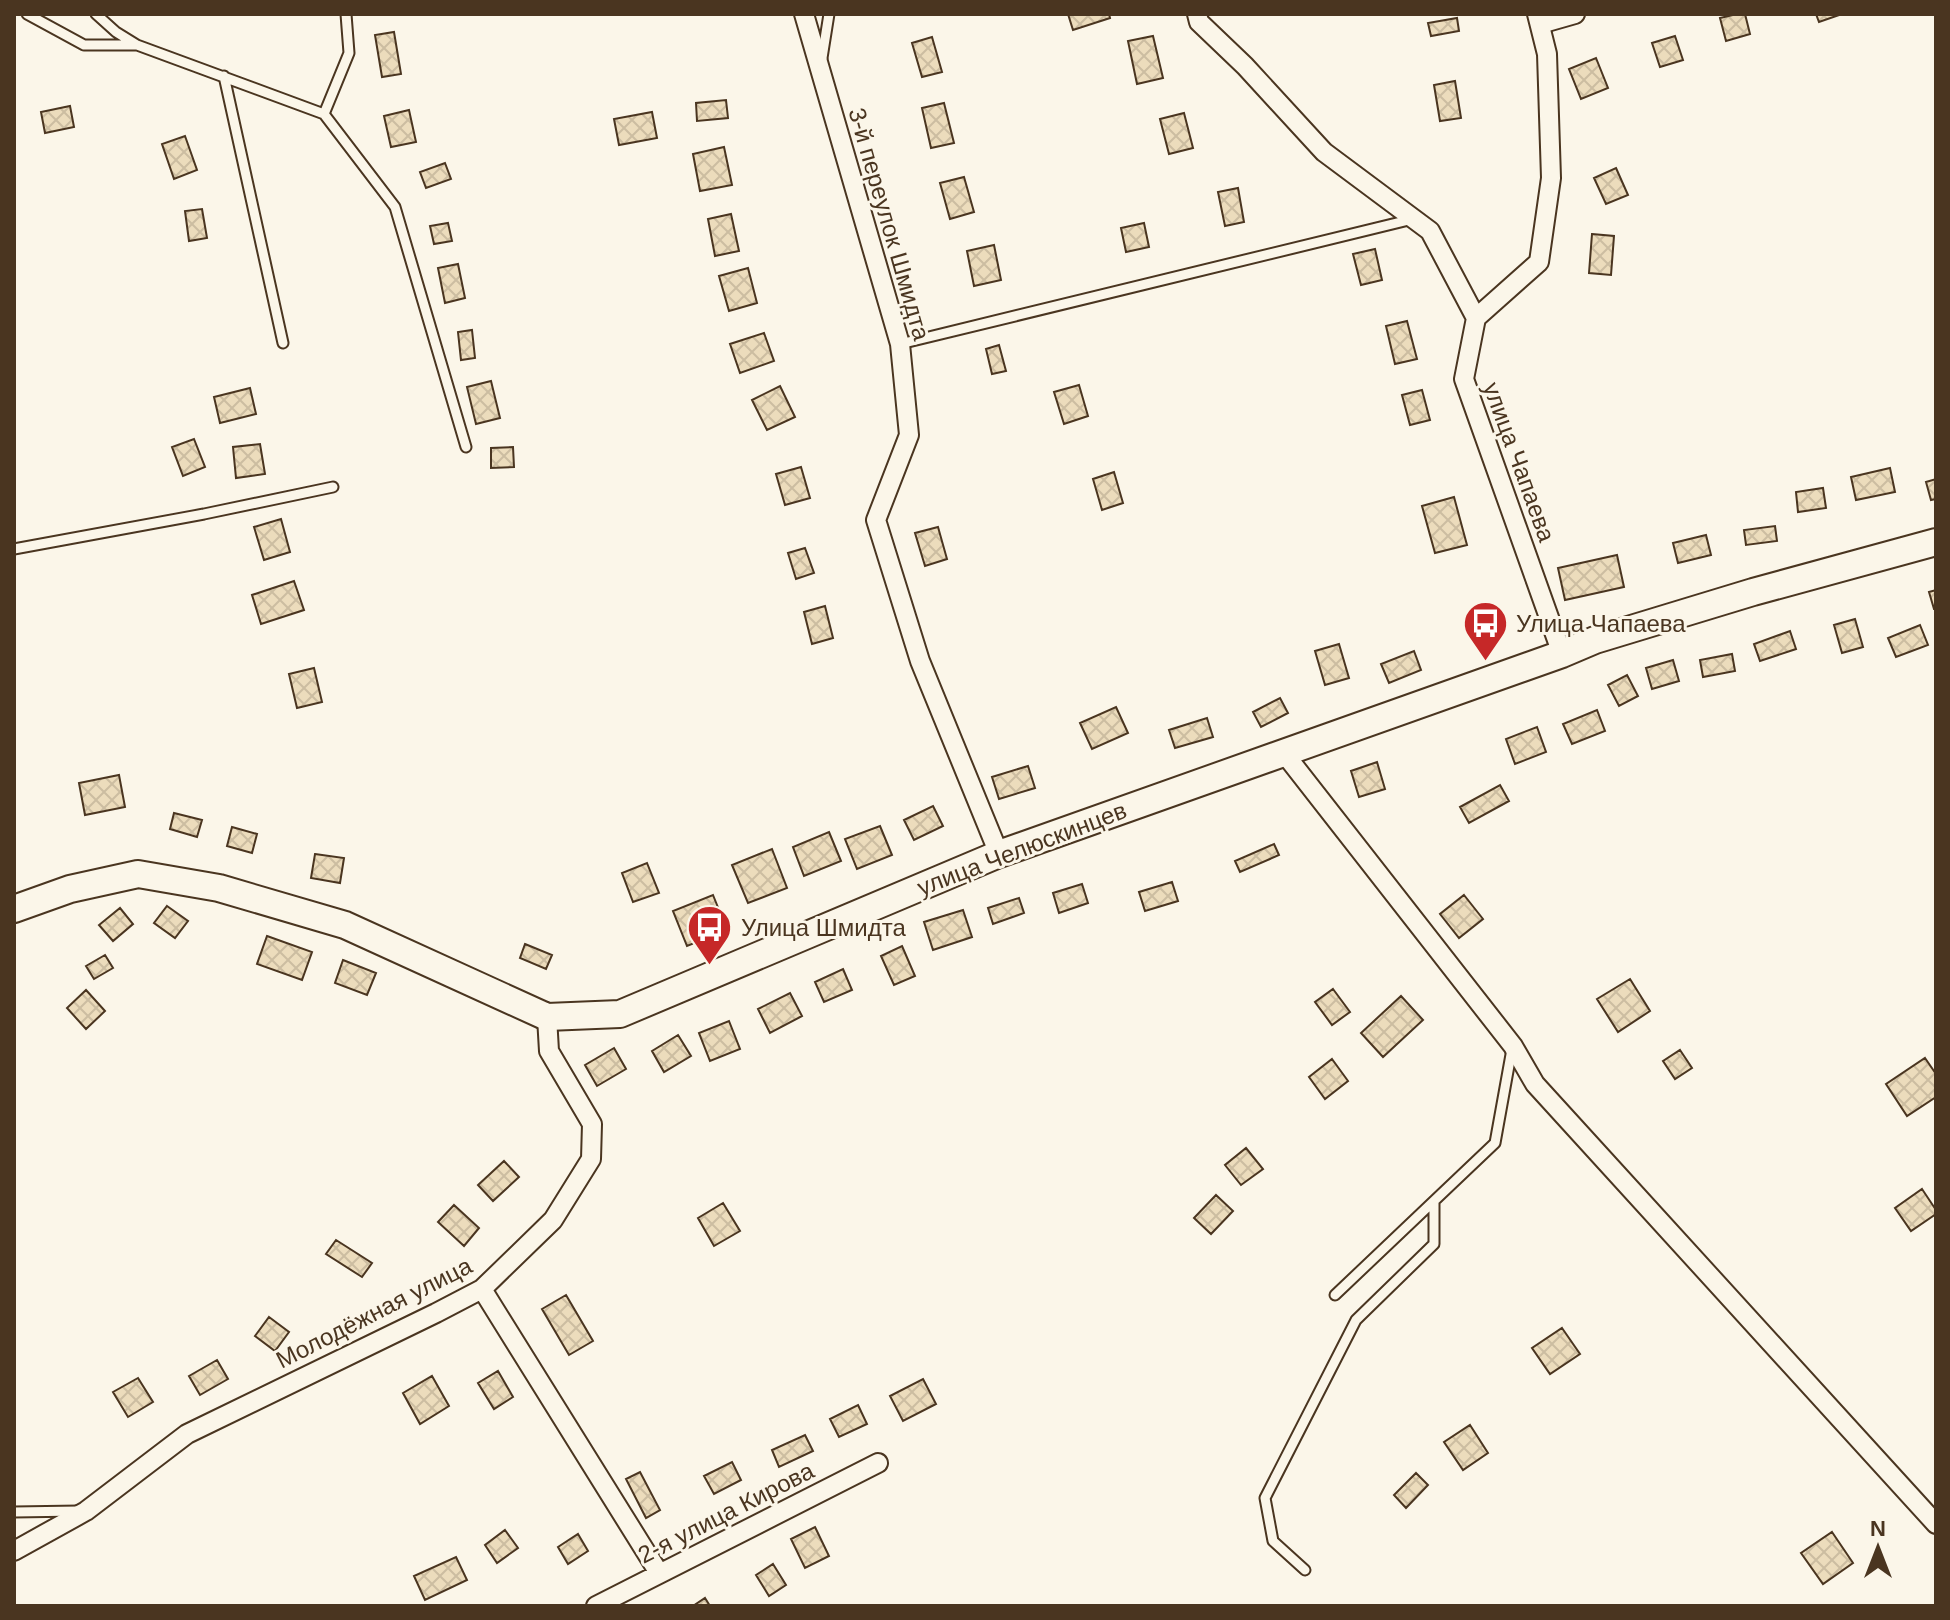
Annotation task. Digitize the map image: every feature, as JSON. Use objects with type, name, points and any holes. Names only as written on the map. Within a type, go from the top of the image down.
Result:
[{"type":"street","name":"3-й переулок Шмидта","points":[[804,14],[900,344],[909,435],[876,520],[920,661],[999,854]]},
{"type":"street","points":[[1197,14],[1199,22],[1245,66],[1324,152],[1430,231],[1476,318],[1539,262],[1551,178],[1547,54],[1539,19],[1575,14]]},
{"type":"street","name":"улица Чапаева","points":[[1476,318],[1464,379],[1562,654]]},
{"type":"street","name":"улица Челюскинцев","points":[[14,909],[70,889],[138,874],[219,888],[345,925],[547,1017],[620,1014],[999,854],[1595,640],[1739,596],[1936,542]]},
{"type":"street","points":[[1284,753],[1513,1046],[1535,1084],[1936,1524]]},
{"type":"street","name":"Молодёжная улица","points":[[14,1551],[86,1511],[187,1434],[482,1289],[553,1220],[591,1159],[592,1124],[549,1051],[547,1017]]},
{"type":"street","points":[[482,1289],[659,1573]]},
{"type":"street","name":"2-я улица Кирова","points":[[596,1606],[878,1463]]},
{"type":"lane","points":[[27,14],[84,45],[137,45]]},
{"type":"lane","points":[[96,14],[137,45],[324,114],[395,207],[466,447]]},
{"type":"lane","points":[[324,114],[349,53],[346,14]]},
{"type":"lane","points":[[820,65],[829,14]]},
{"type":"lane","points":[[224,76],[283,343]]},
{"type":"lane","points":[[900,344],[1413,219]]},
{"type":"lane","points":[[14,549],[333,487]]},
{"type":"lane","points":[[1335,1295],[1495,1143],[1513,1046]]},
{"type":"lane","points":[[1305,1570],[1273,1541],[1265,1498],[1356,1320],[1434,1244],[1434,1202]]},
{"type":"lane","points":[[14,1512],[86,1511]]},
{"type":"building","points":[[1068,14],[1109,14],[1110,18],[1073,30]]},
{"type":"building","points":[[1745,14],[1750,34],[1726,41],[1720,18]]},
{"type":"building","points":[[1816,14],[1842,14],[1819,22]]},
{"type":"building","points":[[1457,18],[1459,31],[1431,36],[1428,23]]},
{"type":"building","points":[[394,32],[401,74],[382,77],[375,35]]},
{"type":"building","points":[[1153,36],[1163,78],[1137,84],[1128,41]]},
{"type":"building","points":[[1675,36],[1683,60],[1660,67],[1652,43]]},
{"type":"building","points":[[932,37],[942,72],[922,77],[912,43]]},
{"type":"building","points":[[1596,58],[1608,88],[1581,99],[1569,69]]},
{"type":"building","points":[[1455,81],[1461,118],[1440,121],[1434,85]]},
{"type":"building","points":[[726,100],[728,118],[697,121],[696,103]]},
{"type":"building","points":[[944,103],[954,143],[931,148],[922,108]]},
{"type":"building","points":[[70,106],[74,127],[45,133],[41,112]]},
{"type":"building","points":[[409,110],[416,142],[391,147],[384,116]]},
{"type":"building","points":[[652,112],[657,138],[619,145],[614,119]]},
{"type":"building","points":[[1184,113],[1193,148],[1169,154],[1160,119]]},
{"type":"building","points":[[185,136],[197,170],[174,179],[162,144]]},
{"type":"building","points":[[724,147],[732,185],[700,191],[693,154]]},
{"type":"building","points":[[445,163],[451,179],[426,188],[420,172]]},
{"type":"building","points":[[1616,168],[1628,195],[1606,204],[1594,178]]},
{"type":"building","points":[[964,177],[974,212],[950,219],[940,183]]},
{"type":"building","points":[[1238,188],[1244,222],[1225,226],[1218,192]]},
{"type":"building","points":[[202,209],[207,238],[189,241],[185,211]]},
{"type":"building","points":[[731,214],[739,251],[715,256],[708,219]]},
{"type":"building","points":[[448,223],[452,241],[434,244],[430,226]]},
{"type":"building","points":[[1144,223],[1149,247],[1126,252],[1121,228]]},
{"type":"building","points":[[1592,234],[1614,236],[1611,275],[1589,273]]},
{"type":"building","points":[[994,245],[1001,280],[974,286],[967,251]]},
{"type":"building","points":[[1375,249],[1382,280],[1361,285],[1353,254]]},
{"type":"building","points":[[458,264],[465,298],[445,303],[438,268]]},
{"type":"building","points":[[748,268],[757,303],[729,311],[719,276]]},
{"type":"building","points":[[1407,321],[1417,359],[1395,364],[1386,326]]},
{"type":"building","points":[[472,330],[475,358],[461,360],[458,332]]},
{"type":"building","points":[[764,333],[774,361],[740,373],[730,344]]},
{"type":"building","points":[[999,345],[1006,371],[992,374],[986,349]]},
{"type":"building","points":[[491,381],[500,418],[476,424],[467,387]]},
{"type":"building","points":[[1079,385],[1088,416],[1064,424],[1054,392]]},
{"type":"building","points":[[780,386],[795,417],[767,430],[752,400]]},
{"type":"building","points":[[250,388],[256,414],[220,423],[214,397]]},
{"type":"building","points":[[1422,390],[1430,420],[1410,425],[1402,395]]},
{"type":"building","points":[[194,439],[205,467],[183,476],[172,447]]},
{"type":"building","points":[[260,444],[265,474],[236,478],[233,447]]},
{"type":"building","points":[[513,447],[514,467],[491,468],[491,448]]},
{"type":"building","points":[[801,467],[810,498],[785,505],[776,474]]},
{"type":"building","points":[[1890,468],[1895,492],[1856,500],[1851,477]]},
{"type":"building","points":[[1114,472],[1123,503],[1102,510],[1093,479]]},
{"type":"building","points":[[1936,479],[1936,499],[1931,500],[1926,482]]},
{"type":"building","points":[[1823,488],[1826,508],[1798,512],[1796,492]]},
{"type":"building","points":[[1454,497],[1467,545],[1435,553],[1422,506]]},
{"type":"building","points":[[281,519],[290,552],[264,560],[254,527]]},
{"type":"building","points":[[1775,526],[1777,541],[1746,545],[1744,530]]},
{"type":"building","points":[[938,527],[947,559],[925,566],[915,533]]},
{"type":"building","points":[[1706,535],[1711,555],[1678,563],[1673,543]]},
{"type":"building","points":[[805,548],[814,573],[796,579],[788,553]]},
{"type":"building","points":[[1617,555],[1624,587],[1565,600],[1558,568]]},
{"type":"building","points":[[294,581],[304,610],[261,624],[252,595]]},
{"type":"building","points":[[1936,590],[1936,609],[1934,609],[1929,592]]},
{"type":"building","points":[[825,606],[833,638],[812,644],[804,612]]},
{"type":"building","points":[[1855,619],[1863,647],[1842,653],[1834,625]]},
{"type":"building","points":[[1920,625],[1928,645],[1896,657],[1888,638]]},
{"type":"building","points":[[1790,631],[1796,649],[1760,661],[1754,644]]},
{"type":"building","points":[[1339,644],[1349,678],[1325,685],[1315,651]]},
{"type":"building","points":[[1414,651],[1421,670],[1389,683],[1381,664]]},
{"type":"building","points":[[1732,654],[1735,671],[1703,677],[1700,660]]},
{"type":"building","points":[[1673,660],[1679,681],[1652,689],[1646,668]]},
{"type":"building","points":[[314,668],[322,702],[297,708],[289,674]]},
{"type":"building","points":[[1627,675],[1638,696],[1619,706],[1608,685]]},
{"type":"building","points":[[1280,698],[1288,713],[1261,727],[1253,712]]},
{"type":"building","points":[[1116,707],[1128,733],[1092,749],[1080,723]]},
{"type":"building","points":[[1597,710],[1605,731],[1572,744],[1563,724]]},
{"type":"building","points":[[1207,718],[1213,737],[1175,748],[1169,730]]},
{"type":"building","points":[[1537,727],[1546,752],[1515,764],[1506,739]]},
{"type":"building","points":[[1377,762],[1385,789],[1359,797],[1351,771]]},
{"type":"building","points":[[1028,766],[1035,788],[999,799],[992,777]]},
{"type":"building","points":[[119,775],[125,807],[85,815],[79,783]]},
{"type":"building","points":[[1500,785],[1509,801],[1469,823],[1460,807]]},
{"type":"building","points":[[933,806],[943,826],[914,840],[904,820]]},
{"type":"building","points":[[174,813],[202,820],[197,837],[170,829]]},
{"type":"building","points":[[880,826],[892,855],[857,869],[845,839]]},
{"type":"building","points":[[232,827],[257,834],[252,853],[227,846]]},
{"type":"building","points":[[829,832],[841,861],[804,876],[793,847]]},
{"type":"building","points":[[1274,844],[1279,855],[1240,872],[1235,861]]},
{"type":"building","points":[[772,849],[787,888],[748,903],[732,865]]},
{"type":"building","points":[[315,854],[344,858],[340,883],[311,878]]},
{"type":"building","points":[[647,863],[659,893],[633,902],[622,873]]},
{"type":"building","points":[[1172,882],[1178,901],[1145,911],[1139,892]]},
{"type":"building","points":[[1082,884],[1088,903],[1059,913],[1053,893]]},
{"type":"building","points":[[713,895],[727,930],[687,946],[673,911]]},
{"type":"building","points":[[1464,895],[1483,919],[1459,938],[1440,914]]},
{"type":"building","points":[[1019,898],[1024,913],[993,924],[988,908]]},
{"type":"building","points":[[167,906],[188,921],[175,938],[154,923]]},
{"type":"building","points":[[120,908],[133,924],[113,941],[99,925]]},
{"type":"building","points":[[963,910],[972,937],[933,950],[924,922]]},
{"type":"building","points":[[267,936],[312,952],[302,980],[257,964]]},
{"type":"building","points":[[525,944],[552,955],[546,969],[520,958]]},
{"type":"building","points":[[902,946],[915,976],[894,985],[881,956]]},
{"type":"building","points":[[105,955],[113,968],[94,979],[86,966]]},
{"type":"building","points":[[343,960],[376,973],[367,995],[335,983]]},
{"type":"building","points":[[843,969],[852,990],[824,1002],[815,982]]},
{"type":"building","points":[[1630,979],[1650,1011],[1618,1032],[1597,999]]},
{"type":"building","points":[[1333,989],[1350,1012],[1332,1025],[1315,1002]]},
{"type":"building","points":[[86,990],[105,1011],[86,1029],[67,1008]]},
{"type":"building","points":[[790,993],[802,1016],[770,1033],[758,1009]]},
{"type":"building","points":[[1401,996],[1423,1020],[1383,1057],[1361,1033]]},
{"type":"building","points":[[729,1021],[740,1049],[710,1061],[699,1033]]},
{"type":"building","points":[[678,1035],[691,1056],[664,1072],[652,1051]]},
{"type":"building","points":[[614,1048],[626,1069],[597,1086],[585,1065]]},
{"type":"building","points":[[1680,1050],[1692,1068],[1675,1079],[1663,1061]]},
{"type":"building","points":[[1925,1058],[1936,1074],[1936,1097],[1907,1116],[1886,1084]]},
{"type":"building","points":[[1332,1059],[1348,1081],[1325,1099],[1309,1077]]},
{"type":"building","points":[[1246,1148],[1263,1169],[1241,1185],[1225,1165]]},
{"type":"building","points":[[504,1161],[519,1177],[493,1201],[478,1185]]},
{"type":"building","points":[[1922,1189],[1936,1214],[1911,1231],[1895,1208]]},
{"type":"building","points":[[1216,1195],[1233,1211],[1211,1234],[1194,1218]]},
{"type":"building","points":[[723,1203],[740,1231],[714,1246],[698,1218]]},
{"type":"building","points":[[454,1205],[479,1228],[464,1246],[438,1222]]},
{"type":"building","points":[[336,1240],[372,1263],[362,1277],[326,1254]]},
{"type":"building","points":[[566,1295],[593,1341],[569,1355],[542,1309]]},
{"type":"building","points":[[269,1317],[289,1332],[275,1351],[255,1336]]},
{"type":"building","points":[[1562,1328],[1580,1354],[1550,1374],[1532,1348]]},
{"type":"building","points":[[217,1360],[228,1379],[200,1395],[189,1376]]},
{"type":"building","points":[[498,1371],[513,1397],[494,1409],[478,1383]]},
{"type":"building","points":[[432,1376],[449,1406],[420,1424],[403,1393]]},
{"type":"building","points":[[138,1378],[153,1402],[128,1417],[113,1392]]},
{"type":"building","points":[[923,1379],[936,1404],[903,1421],[890,1396]]},
{"type":"building","points":[[858,1405],[867,1424],[839,1437],[830,1419]]},
{"type":"building","points":[[1470,1425],[1488,1453],[1463,1470],[1444,1442]]},
{"type":"building","points":[[805,1435],[813,1451],[779,1467],[772,1450]]},
{"type":"building","points":[[732,1462],[741,1480],[714,1494],[704,1476]]},
{"type":"building","points":[[640,1472],[660,1510],[646,1518],[626,1479]]},
{"type":"building","points":[[1416,1473],[1428,1485],[1406,1508],[1394,1495]]},
{"type":"building","points":[[815,1527],[829,1556],[805,1568],[791,1539]]},
{"type":"building","points":[[505,1530],[518,1548],[497,1563],[485,1545]]},
{"type":"building","points":[[1832,1532],[1853,1563],[1823,1584],[1801,1553]]},
{"type":"building","points":[[578,1534],[588,1551],[568,1564],[558,1547]]},
{"type":"building","points":[[456,1557],[467,1580],[425,1600],[414,1576]]},
{"type":"building","points":[[773,1564],[786,1585],[769,1596],[756,1575]]},
{"type":"building","points":[[705,1598],[710,1606],[693,1606]]},
{"type":"place","name":"Улица Чапаева","points":[[1485,663]]},
{"type":"place","name":"Улица Шмидта","points":[[710,967]]}]
